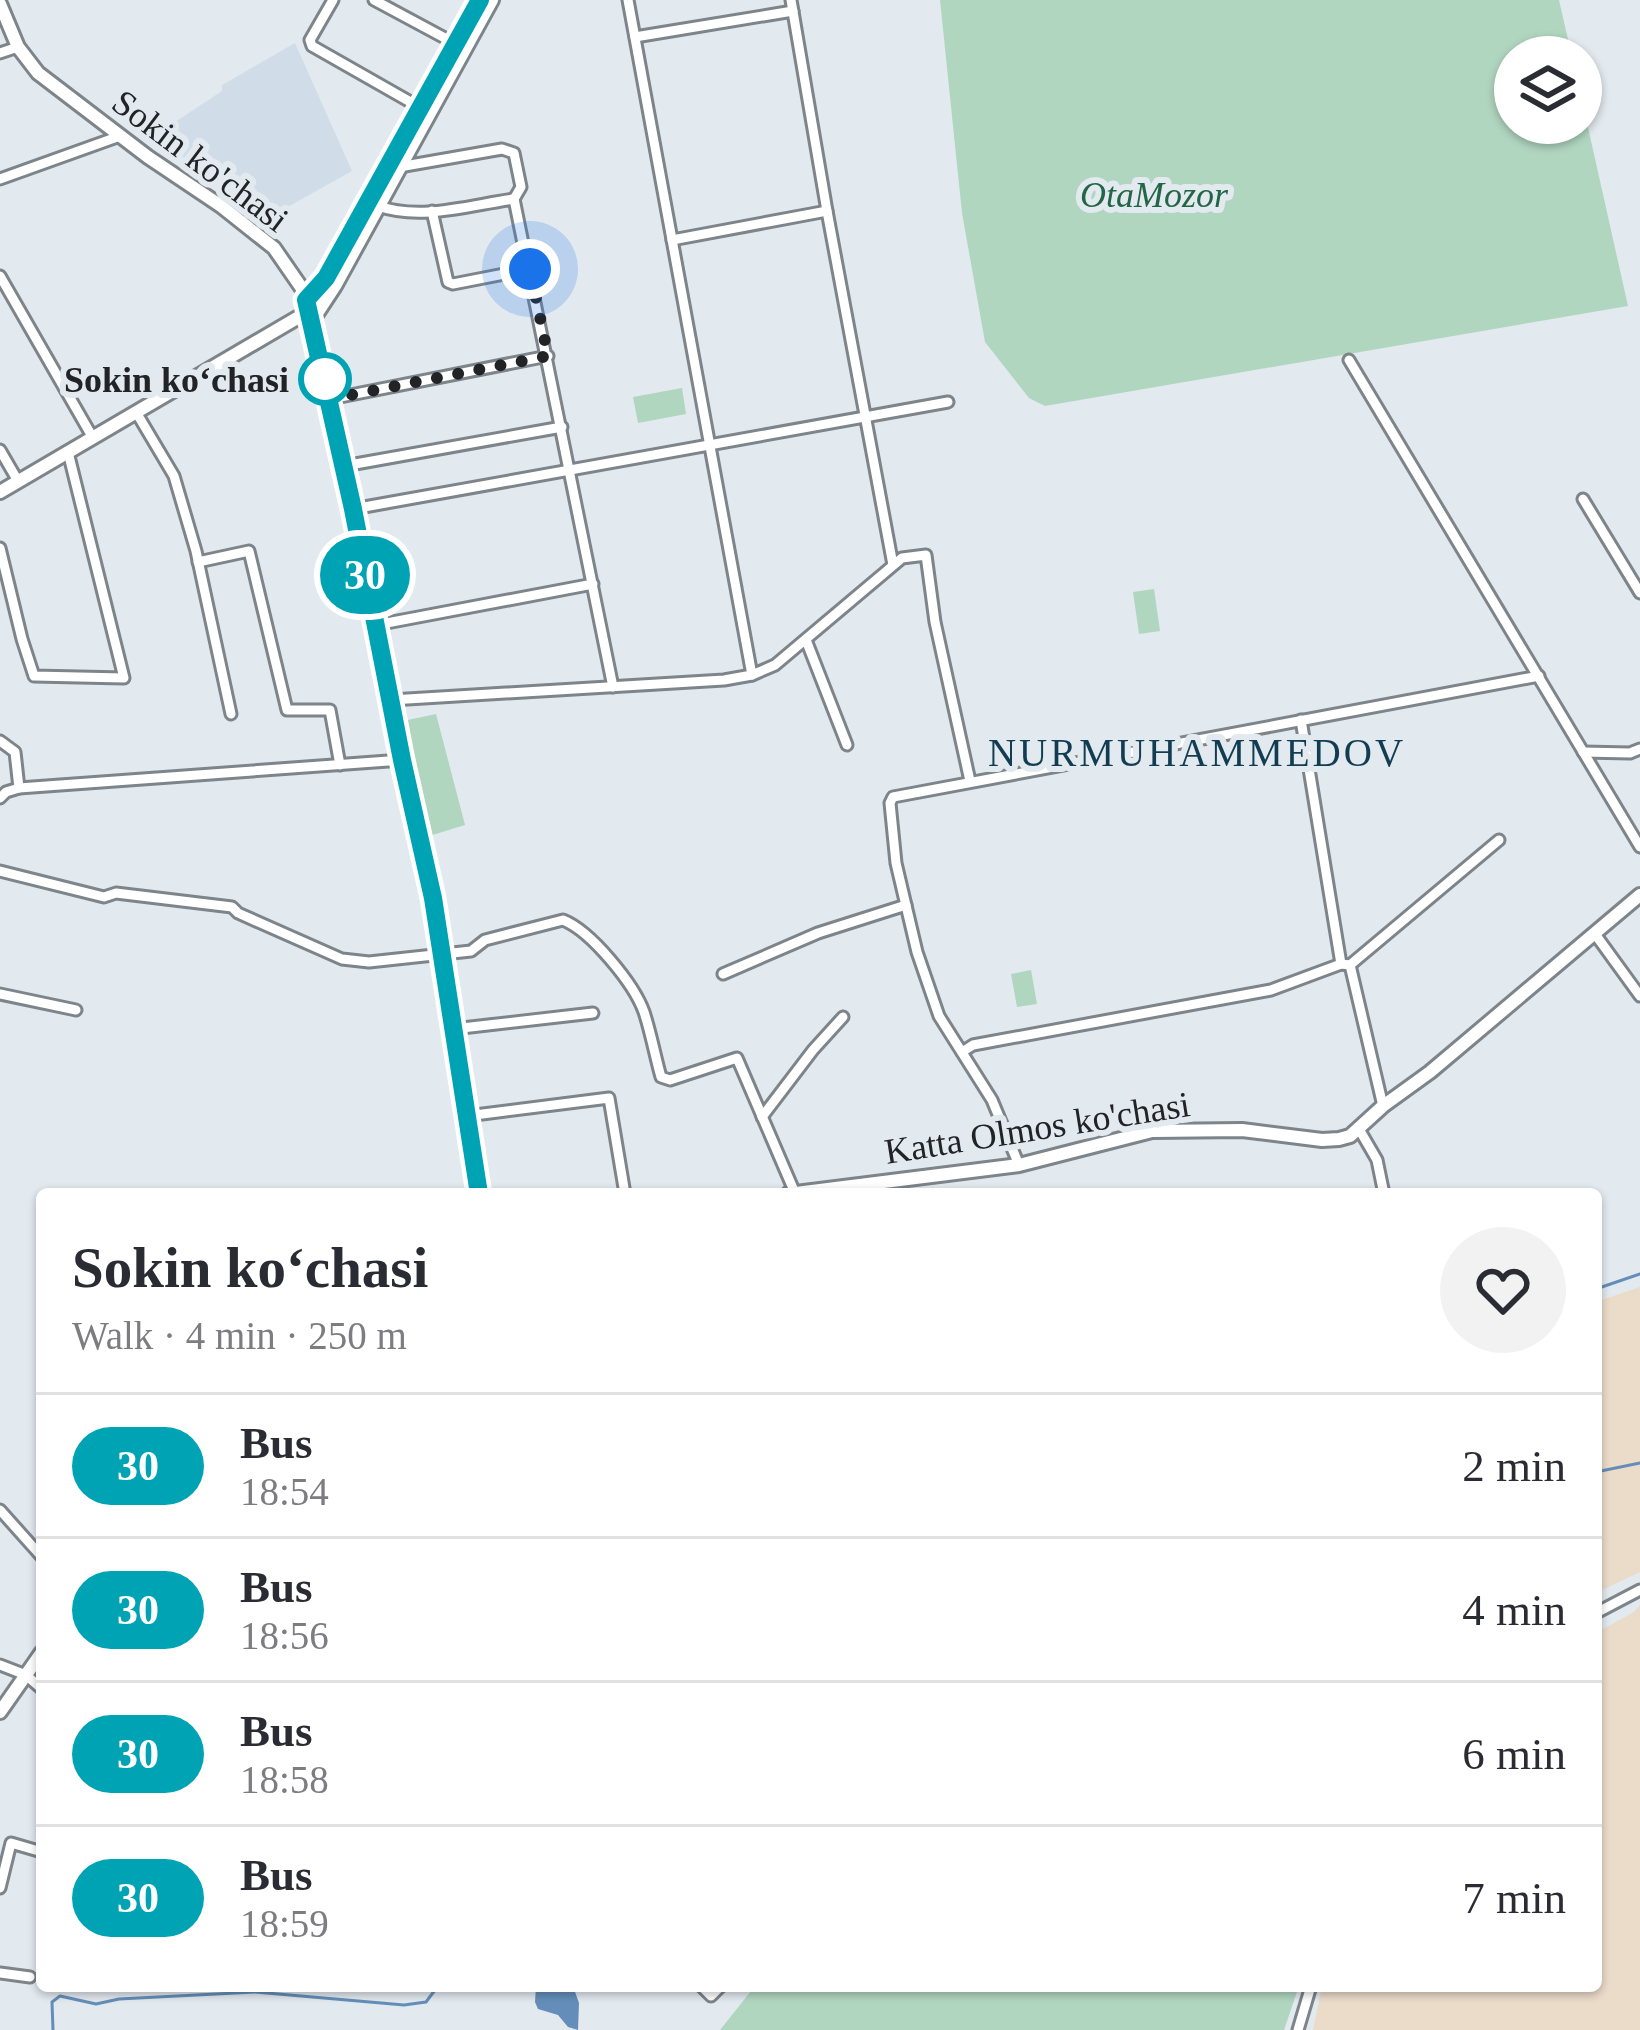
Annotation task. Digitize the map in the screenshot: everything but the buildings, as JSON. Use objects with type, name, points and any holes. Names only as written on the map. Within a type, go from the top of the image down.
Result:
[{"type":"street","points":[[333,0],[310,40],[312,46],[421,108]]},
{"type":"street","points":[[374,0],[456,44]]},
{"type":"street","points":[[309,311],[480,0]]},
{"type":"street","points":[[0,492],[309,311],[335,286],[492,0]]},
{"type":"street","points":[[628,0],[752,675]]},
{"type":"street","name":"Sokin ko'chasi","points":[[0,4],[17,47],[38,73],[274,248],[290,267],[309,311],[442,952],[478,1188]]},
{"type":"street","points":[[635,37],[792,6],[893,565]]},
{"type":"street","points":[[0,52],[17,47]]},
{"type":"street","points":[[0,178],[120,136]]},
{"type":"street","points":[[399,167],[502,148],[514,153],[521,188],[514,199],[613,687]]},
{"type":"street","points":[[378,206],[398,213],[514,199]]},
{"type":"street","points":[[432,211],[448,282],[530,269]]},
{"type":"street","points":[[672,240],[826,211]]},
{"type":"street","points":[[0,276],[93,438]]},
{"type":"street","points":[[330,399],[548,356]]},
{"type":"street","points":[[1349,360],[1640,847]]},
{"type":"street","points":[[353,509],[948,402]]},
{"type":"street","points":[[136,412],[174,476],[199,562],[231,714]]},
{"type":"street","points":[[344,466],[562,427]]},
{"type":"street","points":[[0,450],[18,481]]},
{"type":"street","points":[[0,548],[34,676],[124,678],[68,452]]},
{"type":"street","points":[[1583,499],[1640,593]]},
{"type":"street","points":[[199,562],[249,551],[287,710],[330,710],[340,765]]},
{"type":"street","points":[[391,700],[752,675],[775,665],[893,565],[910,556],[926,555],[935,622],[970,781]]},
{"type":"street","points":[[376,625],[593,584]]},
{"type":"street","points":[[806,640],[848,745]]},
{"type":"street","points":[[1019,1165],[992,1100],[939,1016],[916,952],[896,863],[893,797],[1539,676]]},
{"type":"street","points":[[1301,720],[1346,965],[1383,1106]]},
{"type":"street","points":[[0,741],[15,752],[19,788]]},
{"type":"street","points":[[1583,752],[1640,749]]},
{"type":"street","points":[[0,798],[19,788],[402,760]]},
{"type":"street","points":[[962,1052],[973,1045],[1271,990],[1346,965],[1499,840]]},
{"type":"street","points":[[0,872],[104,897],[116,893],[232,907],[341,959],[369,962],[471,951],[485,940],[571,922],[600,946],[643,1006],[661,1077],[670,1080],[737,1058],[790,1188]]},
{"type":"street","points":[[1383,1188],[1377,1160],[1359,1129],[1640,895]]},
{"type":"street","points":[[723,974],[818,933],[906,905]]},
{"type":"street","points":[[1594,934],[1640,996]]},
{"type":"street","points":[[0,994],[76,1010]]},
{"type":"street","points":[[453,1029],[593,1013]]},
{"type":"street","points":[[762,1117],[843,1017]]},
{"type":"street","points":[[467,1116],[609,1098],[624,1188]]},
{"type":"street","name":"Katta Olmos ko'chasi","points":[[847,1188],[1019,1165],[1153,1131],[1258,1131],[1339,1139],[1359,1129]]},
{"type":"street","points":[[0,1510],[36,1550]]},
{"type":"street","points":[[0,1532],[9,1520]]},
{"type":"street","points":[[1602,1610],[1640,1590]]},
{"type":"street","points":[[0,1712],[36,1661]]},
{"type":"street","points":[[0,1665],[36,1684]]},
{"type":"street","points":[[0,1888],[10,1843],[36,1850]]},
{"type":"street","points":[[0,1973],[30,1977]]},
{"type":"street","points":[[1298,2030],[1309,1992]]},
{"type":"shaded area","points":[[295,43],[352,171],[268,218],[157,134],[222,91],[222,85]]},
{"type":"shaded area","points":[[1640,1287],[1640,1572],[1602,1590],[1602,1300]]},
{"type":"shaded area","points":[[1640,1605],[1640,2030],[1313,2030],[1321,1992],[1602,1992],[1602,1630]]},
{"type":"green space","name":"OtaMozor","points":[[940,0],[1559,0],[1567,36],[1494,36],[1494,144],[1592,144],[1628,306],[1045,406],[1029,398],[985,342],[962,213]]},
{"type":"green space","points":[[682,388],[686,414],[638,423],[633,397]]},
{"type":"green space","points":[[1154,589],[1160,631],[1139,634],[1133,592]]},
{"type":"green space","points":[[436,714],[465,825],[426,837],[403,721]]},
{"type":"green space","points":[[1031,970],[1037,1004],[1017,1007],[1011,974]]},
{"type":"green space","points":[[750,1992],[1297,1992],[1284,2030],[720,2030]]},
{"type":"water","points":[[536,1992],[575,1992],[578,2030],[558,2015],[538,2009]]},
{"type":"waterway","points":[[1602,1287],[1640,1274]]},
{"type":"waterway","points":[[1602,1471],[1640,1463]]},
{"type":"waterway","points":[[53,2030],[52,2002],[60,1996],[96,2004],[255,1992]]},
{"type":"waterway","points":[[255,1992],[404,2005],[426,2002],[434,1992]]},
{"type":"bus line","name":"30","points":[[478,1188],[433,898],[306,300],[326,278],[480,0]]},
{"type":"place","name":"Sokin koʻchasi","points":[[325,379]]},
{"type":"district","name":"NURMUHAMMEDOV","points":[[1197,752]]},
{"type":"route","points":[[325,379],[330,399],[548,356],[530,269]]}]
